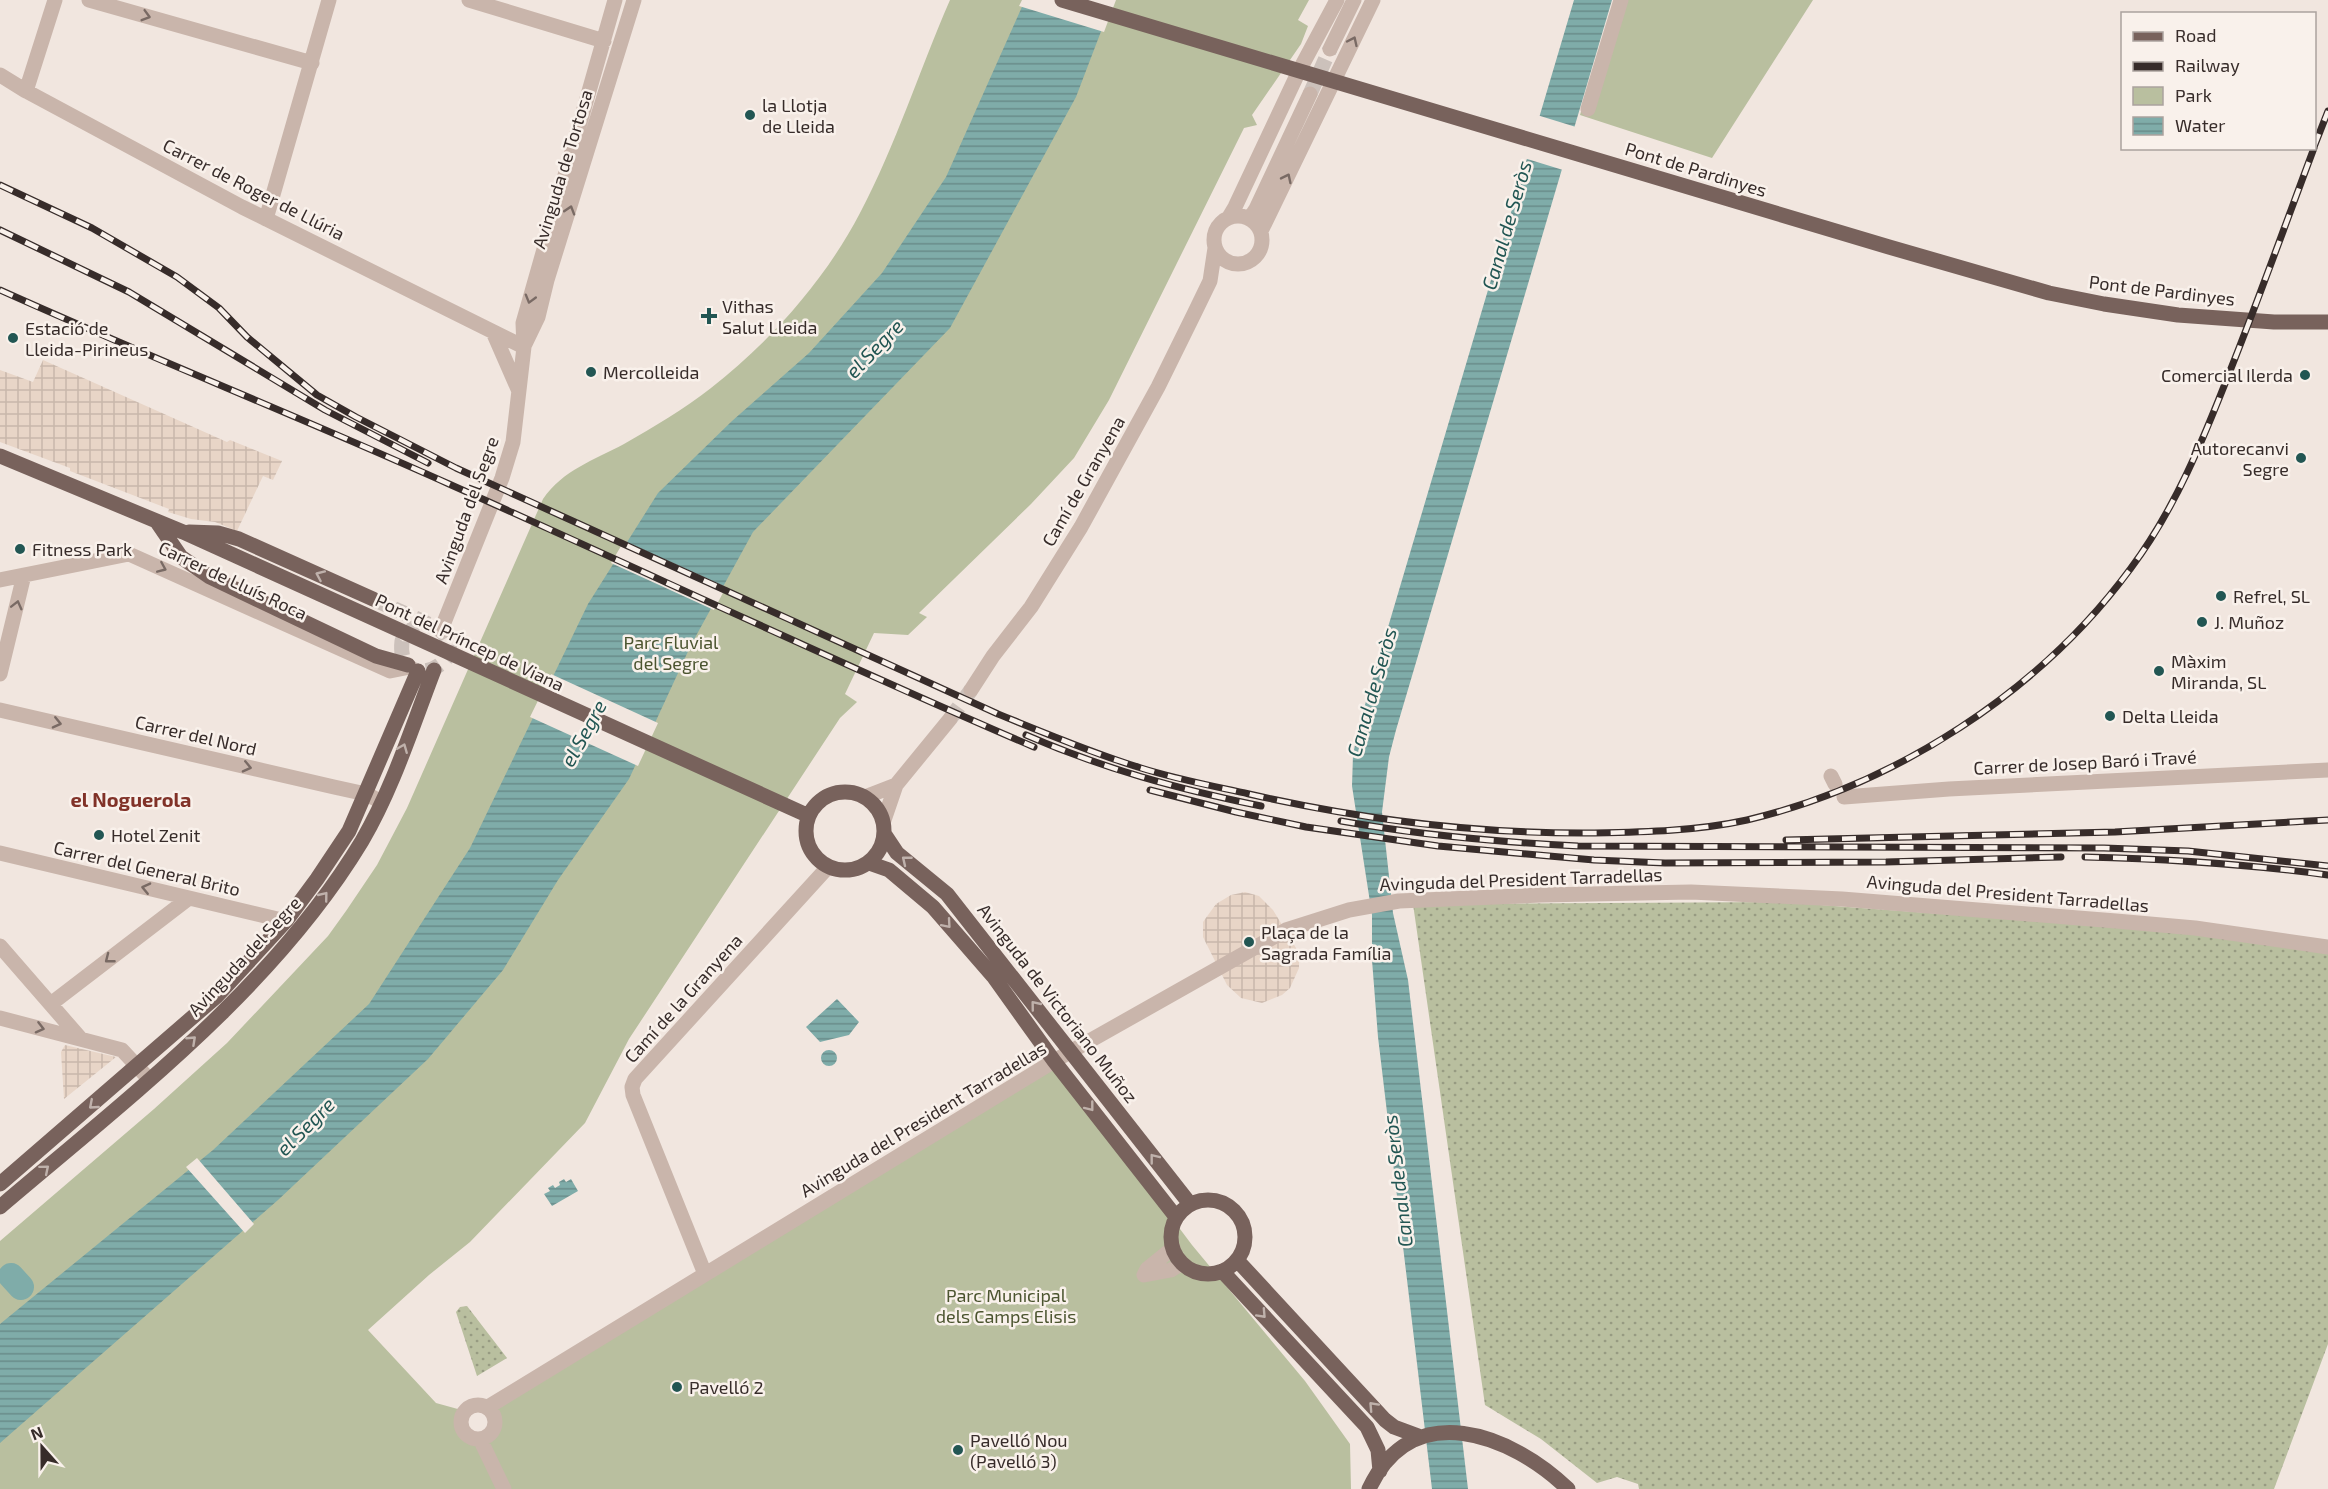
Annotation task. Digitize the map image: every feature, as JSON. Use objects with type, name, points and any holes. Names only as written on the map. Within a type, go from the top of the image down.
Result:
[{"type":"main road","name":"Pont de Pardinyes","points":[[1062,0],[1931,259],[2069,297],[2178,315],[2274,322],[2328,322]]},
{"type":"main road","name":"Pont del Príncep de Viana","points":[[0,456],[215,546],[809,816]]},
{"type":"main road","points":[[157,522],[182,557],[210,577],[376,656],[412,667]]},
{"type":"main road","points":[[183,532],[218,532],[239,539],[373,599]]},
{"type":"main road","name":"Avinguda del Segre","points":[[0,1184],[218,996],[286,921],[349,831],[366,794],[412,667]]},
{"type":"main road","name":"Avinguda del Segre","points":[[0,1207],[149,1079],[229,1006],[288,940],[335,882],[363,839],[382,802],[434,670]]},
{"type":"main road","points":[[840,792],[856,793],[865,797],[875,805],[884,828],[880,850],[869,863],[851,871],[828,867],[815,856],[807,842],[806,828],[809,816],[824,798],[840,792]]},
{"type":"main road","name":"Avinguda de Victoriano Muñoz","points":[[884,828],[897,853],[947,894],[1190,1204]]},
{"type":"main road","name":"Avinguda de Victoriano Muñoz","points":[[869,863],[889,870],[933,907],[993,976],[1054,1061],[1176,1217]]},
{"type":"main road","points":[[1211,1200],[1222,1202],[1237,1213],[1242,1221],[1245,1240],[1237,1260],[1222,1271],[1209,1274],[1196,1272],[1176,1256],[1170,1239],[1171,1228],[1176,1217],[1190,1204],[1211,1200]]},
{"type":"main road","points":[[1237,1260],[1385,1420],[1394,1427],[1421,1437]]},
{"type":"main road","points":[[1222,1271],[1367,1427],[1378,1450],[1380,1471]]},
{"type":"main road","points":[[1370,1489],[1380,1471],[1395,1453],[1421,1437],[1441,1433],[1481,1435],[1510,1447],[1535,1461],[1568,1489]]},
{"type":"street","points":[[26,91],[55,0]]},
{"type":"street","points":[[89,0],[312,63]]},
{"type":"street","points":[[266,219],[329,0]]},
{"type":"street","points":[[470,0],[604,41]]},
{"type":"street","name":"Avinguda de Tortosa","points":[[519,397],[524,347],[523,323],[615,0]]},
{"type":"street","name":"Avinguda de Tortosa","points":[[524,347],[538,317],[633,0]]},
{"type":"street","points":[[1229,217],[1294,69],[1337,0]]},
{"type":"street","points":[[1330,49],[1354,0]]},
{"type":"street","points":[[1261,231],[1250,218],[1236,215],[1229,217],[1217,226],[1215,248],[1223,259],[1236,264],[1243,264],[1255,257],[1262,244],[1261,231],[1372,0]]},
{"type":"street","points":[[1588,109],[1621,0]]},
{"type":"street","name":"Carrer de Roger de Llúria","points":[[0,75],[266,219],[524,347]]},
{"type":"street","points":[[1250,218],[1310,94]]},
{"type":"street","name":"Camí de Granyena","points":[[971,690],[1031,607],[1081,527],[1158,387],[1210,280],[1215,248]]},
{"type":"street","points":[[1210,280],[1236,264]]},
{"type":"street","points":[[493,332],[519,397]]},
{"type":"street","name":"Avinguda del Segre","points":[[441,630],[502,478],[513,442],[519,397]]},
{"type":"street","name":"Carrer de Lluís Roca","points":[[0,580],[129,554],[390,671],[412,667]]},
{"type":"street","points":[[0,674],[24,576]]},
{"type":"street","name":"Carrer del Nord","points":[[0,710],[366,794],[382,802]]},
{"type":"street","points":[[884,828],[896,785],[950,719]]},
{"type":"street","name":"Carrer de Josep Baró i Travé","points":[[1844,797],[1949,789],[2328,770]]},
{"type":"street","points":[[865,797],[896,785]]},
{"type":"street","name":"Carrer del General Brito","points":[[0,854],[286,921]]},
{"type":"street","name":"Camí de la Granyena","points":[[705,1274],[633,1095],[632,1087],[635,1079],[828,867]]},
{"type":"street","name":"Avinguda del President Tarradellas","points":[[488,1407],[1054,1061],[1286,930],[1369,905],[1399,901],[1541,895],[1691,892],[1842,899],[2195,928],[2328,946]]},
{"type":"street","points":[[52,1003],[189,898]]},
{"type":"street","points":[[0,946],[52,1003],[80,1038]]},
{"type":"street","points":[[0,1018],[122,1050],[149,1079]]},
{"type":"street","points":[[1173,1248],[1147,1269],[1144,1275],[1172,1270],[1182,1263]]},
{"type":"street","points":[[473,1405],[488,1407],[495,1417],[495,1426],[489,1436],[480,1439],[471,1438],[461,1426],[465,1410],[473,1405]]},
{"type":"street","points":[[480,1439],[504,1489]]},
{"type":"green space","name":"Parc Fluvial del Segre","points":[[950,0],[1309,0],[1298,20],[1308,26],[1301,44],[1252,115],[1257,125],[1244,128],[1109,400],[1074,458],[1031,504],[919,613],[927,617],[908,635],[874,633],[845,694],[857,702],[840,718],[629,1039],[585,1123],[470,1242],[368,1330],[436,1403],[465,1411],[460,1421],[467,1435],[473,1438],[485,1437],[493,1430],[492,1411],[1054,1061],[1192,1245],[1305,1381],[1350,1444],[1351,1489],[0,1489],[0,1241],[227,1043],[328,936],[377,865],[407,808],[543,499],[560,480],[570,473],[658,424],[711,388],[755,350],[795,308],[830,262],[860,213],[896,134]]},
{"type":"green space","points":[[1614,0],[1813,0],[1712,158],[1580,115]]},
{"type":"green space","points":[[1780,902],[2201,933],[2328,953],[2328,1344],[2274,1489],[1639,1489],[1638,1484],[1617,1477],[1597,1483],[1541,1439],[1485,1405],[1413,904]]},
{"type":"green space","points":[[467,1306],[507,1358],[477,1376],[456,1312],[460,1307]]},
{"type":"shaded area","points":[[43,360],[227,442],[230,440],[282,461],[273,480],[263,476],[237,531],[215,522],[191,519],[168,512],[169,509],[0,442],[0,370],[33,382]]},
{"type":"shaded area","name":"Plaça de la Sagrada Família","points":[[1245,892],[1259,896],[1273,910],[1296,948],[1299,958],[1299,968],[1290,988],[1282,995],[1262,1003],[1241,998],[1227,985],[1203,937],[1203,922],[1216,904],[1231,895]]},
{"type":"shaded area","points":[[65,1045],[116,1057],[64,1099],[61,1052]]},
{"type":"water","name":"el Segre","points":[[1025,0],[1113,0],[1076,97],[950,328],[753,532],[691,645],[629,779],[558,880],[503,970],[428,1059],[278,1200],[0,1443],[0,1324],[213,1150],[369,1004],[470,848],[588,604],[658,493],[732,421],[809,353],[882,273],[946,177]]},
{"type":"water","name":"Canal de Seròs","points":[[1574,0],[1612,0],[1396,730],[1389,757],[1382,812],[1393,913],[1408,980],[1468,1489],[1432,1489],[1378,1037],[1372,960],[1372,915],[1352,786],[1353,755],[1359,725]]},
{"type":"water","points":[[837,999],[859,1022],[849,1035],[820,1042],[806,1027]]},
{"type":"water","points":[[829,1050],[835,1052],[837,1058],[835,1064],[829,1066],[823,1064],[821,1058],[823,1052]]},
{"type":"water","points":[[564,1179],[566,1182],[571,1179],[578,1191],[552,1206],[544,1194],[550,1191],[548,1188],[553,1185],[555,1188],[560,1185],[559,1182]]},
{"type":"pier","points":[[1022,0],[1116,0],[1104,32],[1019,6]]},
{"type":"pier","points":[[1537,115],[1576,127],[1563,170],[1524,158]]},
{"type":"pier","points":[[624,541],[726,587],[714,610],[611,563]]},
{"type":"pier","points":[[551,674],[658,723],[638,766],[530,717]]},
{"type":"pier","points":[[197,1158],[254,1224],[245,1233],[186,1167]]},
{"type":"waterway","name":"el Noguerola","points":[[11,1276],[21,1287]]},
{"type":"tunnel","points":[[1310,94],[1330,49]]},
{"type":"tunnel","points":[[373,599],[437,627],[449,642],[449,653],[442,663],[432,669],[421,671],[410,668],[403,658],[402,641],[413,628],[429,625]]},
{"type":"tunnel","points":[[950,719],[971,690]]},
{"type":"railway","points":[[2316,142],[2328,111]]},
{"type":"railway","points":[[0,185],[92,228],[177,277],[219,308],[247,337],[317,395],[356,417],[456,468],[998,714],[1105,756],[1154,772],[1292,803],[1420,824],[1506,831],[1594,833],[1671,830],[1728,824],[1802,804],[1857,783],[1910,758],[1960,727],[2009,693],[2053,655],[2094,613],[2131,568],[2175,498],[2220,397],[2313,150]]},
{"type":"railway","points":[[0,230],[129,292],[325,410],[428,463]]},
{"type":"railway","points":[[0,290],[393,459],[887,683],[1034,747]]},
{"type":"railway","points":[[1026,735],[1084,758],[1142,777],[1200,793],[1261,806]]},
{"type":"railway","points":[[1150,790],[1306,827],[1438,846],[1594,860],[1665,863],[1886,862],[2061,857]]},
{"type":"railway","points":[[1786,840],[2115,832],[2328,820]]},
{"type":"railway","points":[[1341,821],[1459,837],[1578,846],[2104,848],[2188,851],[2328,866]]},
{"type":"railway","points":[[2085,857],[2206,863],[2328,875]]},
{"type":"place","name":"la Llotja de Lleida","points":[[750,115]]},
{"type":"place","name":"Vithas Salut Lleida","points":[[709,316]]},
{"type":"place","name":"Estació de Lleida-Pirineus","points":[[13,338]]},
{"type":"place","name":"Mercolleida","points":[[591,372]]},
{"type":"place","name":"Comercial Ilerda","points":[[2305,375]]},
{"type":"place","name":"Autorecanvi Segre","points":[[2301,458]]},
{"type":"place","name":"Fitness Park","points":[[20,549]]},
{"type":"place","name":"Refrel, SL","points":[[2221,596]]},
{"type":"place","name":"J. Muñoz","points":[[2202,622]]},
{"type":"place","name":"Màxim Miranda, SL","points":[[2159,671]]},
{"type":"place","name":"Delta Lleida","points":[[2110,716]]},
{"type":"place","name":"Hotel Zenit","points":[[99,835]]},
{"type":"place","name":"Plaça de la Sagrada Família","points":[[1249,942]]},
{"type":"place","name":"Pavelló 2","points":[[677,1387]]},
{"type":"place","name":"Pavelló Nou (Pavelló 3)","points":[[958,1450]]},
{"type":"district","name":"el Noguerola","points":[[131,799]]},
{"type":"park label","name":"Parc Municipal dels Camps Elisis","points":[[1006,1305]]}]
